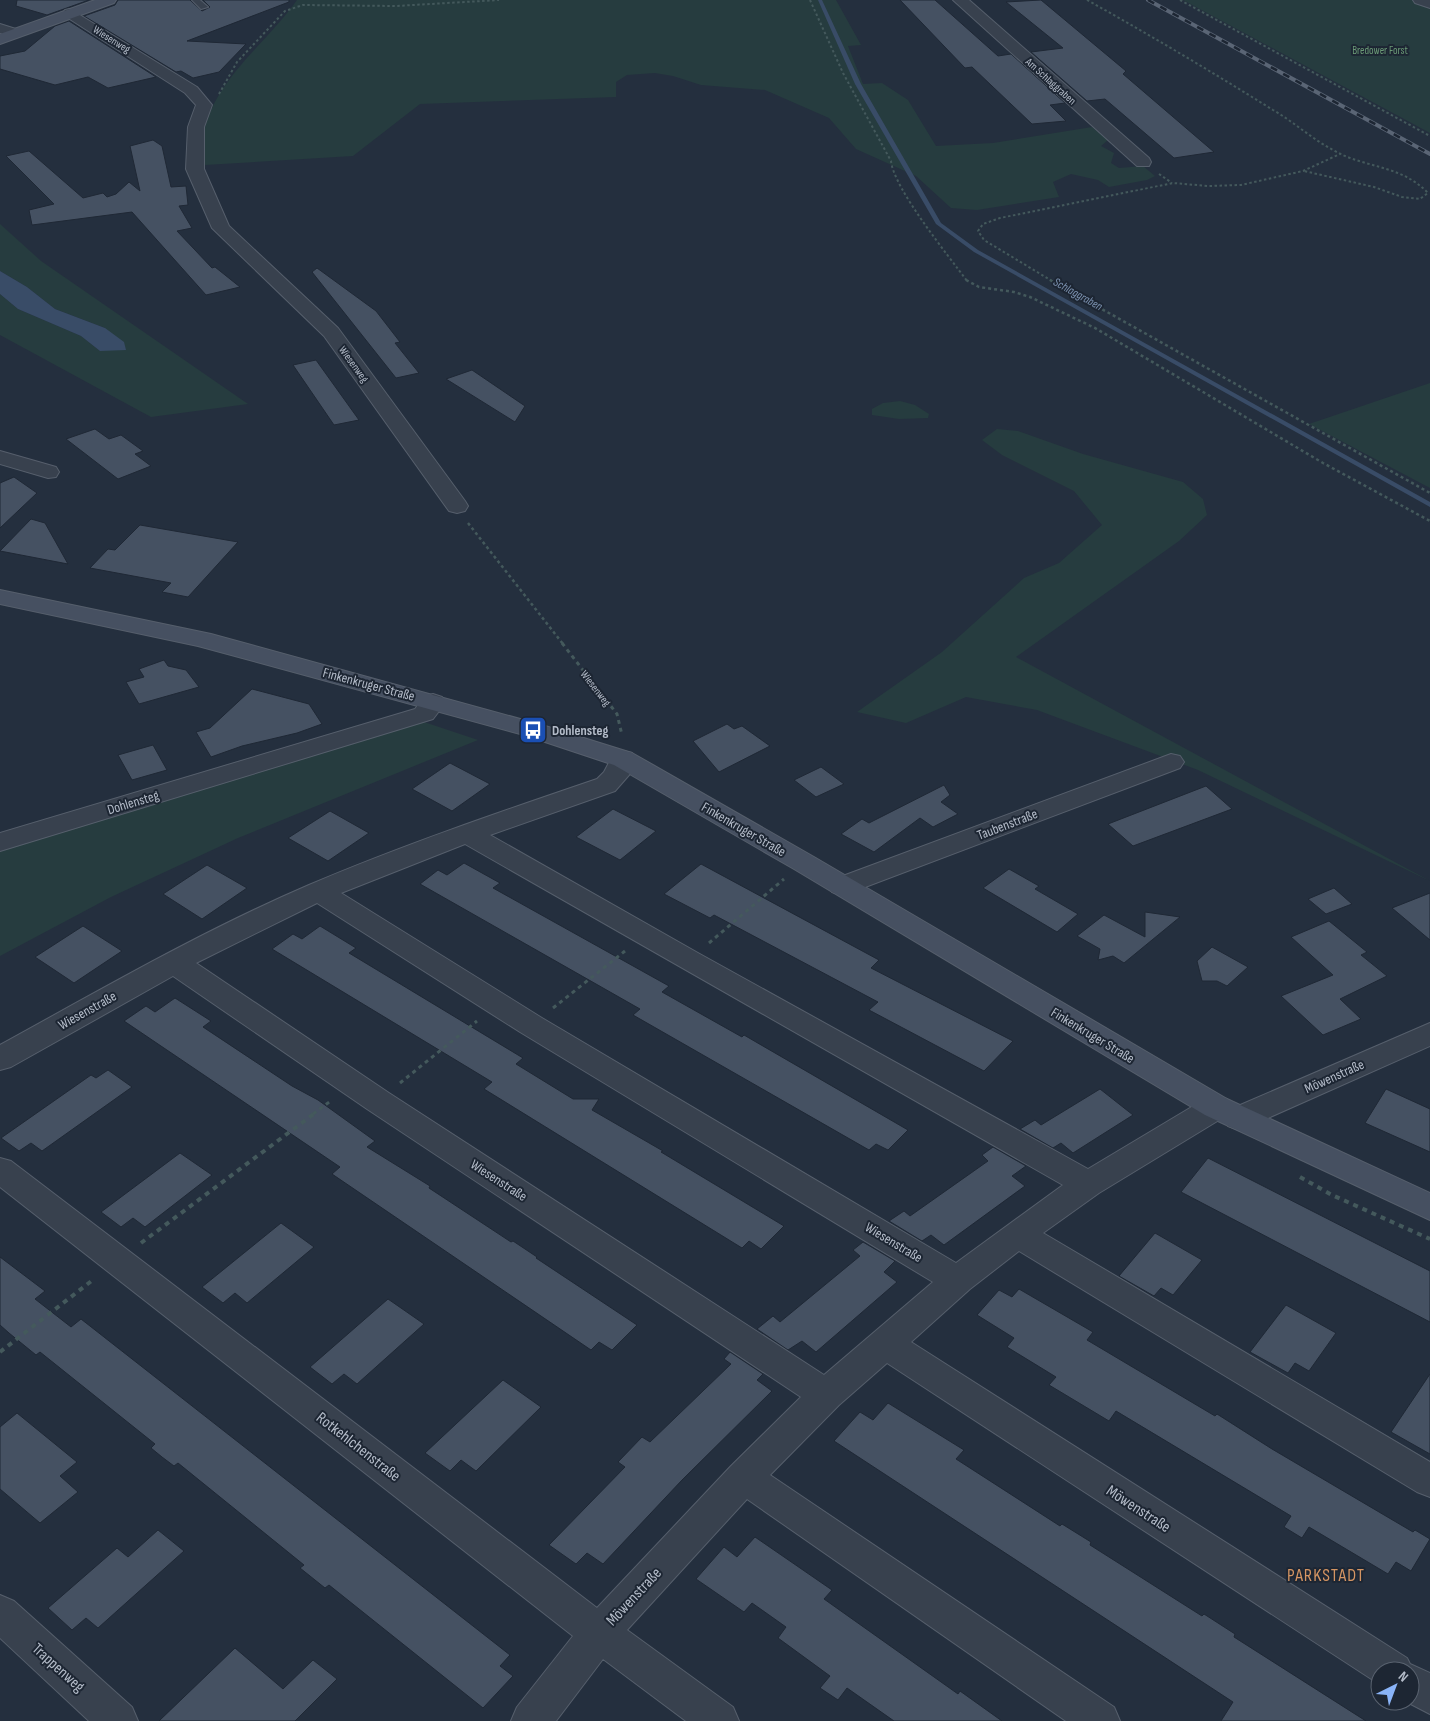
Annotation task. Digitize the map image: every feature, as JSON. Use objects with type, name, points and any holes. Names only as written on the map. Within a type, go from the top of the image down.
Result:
[{"type":"street","points":[[5,34],[109,0]]},
{"type":"street","name":"Am Schlaggraben","points":[[960,0],[1143,162]]},
{"type":"street","points":[[1420,0],[1430,4]]},
{"type":"street","name":"Wiesenweg","points":[[70,14],[191,90],[204,105],[196,127],[195,168],[221,228],[331,332],[457,506]]},
{"type":"street","points":[[0,457],[48,472]]},
{"type":"street","name":"Finkenkruger Straße","points":[[0,597],[202,639],[433,702],[586,746],[623,759],[804,863],[1227,1113],[1430,1208]]},
{"type":"street","name":"Dohlensteg","points":[[0,842],[424,714],[433,702]]},
{"type":"street","name":"Wiesenstraße","points":[[0,1058],[173,962],[319,892],[467,833],[606,785],[616,775],[623,759]]},
{"type":"street","name":"Taubenstraße","points":[[842,886],[1172,762]]},
{"type":"street","points":[[467,833],[688,960],[1088,1184]]},
{"type":"street","name":"Wiesenstraße","points":[[319,892],[497,1005],[958,1280]]},
{"type":"street","name":"Wiesenstraße","points":[[173,962],[826,1396]]},
{"type":"street","name":"Möwenstraße","points":[[531,1721],[599,1633],[744,1477],[826,1396],[958,1280],[1017,1234],[1088,1184],[1227,1113],[1430,1034]]},
{"type":"street","name":"Rotkehlchenstraße","points":[[0,1170],[119,1260],[599,1633],[719,1721]]},
{"type":"street","points":[[1017,1234],[1430,1481]]},
{"type":"street","name":"Möwenstraße","points":[[886,1344],[1377,1661]]},
{"type":"street","points":[[744,1477],[1100,1721]]},
{"type":"street","name":"Trappenweg","points":[[0,1613],[118,1721]]},
{"type":"lane","points":[[196,0],[204,7]]},
{"type":"path","points":[[204,105],[210,103],[221,92],[237,62],[285,11],[311,5],[396,6],[499,0]]},
{"type":"path","points":[[810,0],[843,73],[891,161],[892,172],[898,183],[940,247],[967,282],[979,287],[1014,292],[1030,297],[1095,328],[1323,463],[1430,521]]},
{"type":"path","points":[[1086,0],[1224,79],[1340,154],[1405,172],[1418,180],[1428,193],[1420,199],[1402,197],[1374,187],[1303,171]]},
{"type":"path","points":[[1180,0],[1430,136]]},
{"type":"path","points":[[1340,154],[1303,171],[1241,184],[1208,186],[1173,183],[1000,218],[983,224],[978,231],[984,240],[1083,300],[1430,493]]},
{"type":"path","name":"Wiesenweg","points":[[457,506],[617,714],[623,740],[623,759]]},
{"type":"path","points":[[688,960],[804,863]]},
{"type":"path","points":[[531,1025],[646,935]]},
{"type":"path","points":[[0,1352],[119,1260],[497,1005]]},
{"type":"green space","points":[[297,0],[836,0],[861,45],[848,46],[863,84],[882,83],[908,100],[936,146],[993,143],[1092,127],[1108,140],[1101,146],[1114,153],[1111,163],[1119,168],[1143,166],[1155,176],[1147,180],[1109,187],[1098,180],[1071,174],[1053,182],[1059,197],[977,210],[951,208],[916,176],[856,149],[829,118],[765,90],[701,85],[673,76],[655,73],[627,75],[616,82],[616,97],[420,104],[353,156],[205,165],[205,128],[213,105],[234,73]]},
{"type":"green space","name":"Bredower Forst","points":[[1183,0],[1430,0],[1430,133]]},
{"type":"green space","points":[[0,224],[41,261],[248,404],[151,417],[0,335],[0,294],[18,309],[81,336],[100,351],[105,328],[55,309],[27,287],[0,271]]},
{"type":"green space","points":[[1430,383],[1430,488],[1309,424]]},
{"type":"green space","points":[[900,401],[915,405],[929,414],[928,418],[899,419],[872,415],[872,409],[883,403]]},
{"type":"green space","points":[[997,429],[1018,431],[1083,454],[1183,482],[1203,499],[1207,515],[1179,541],[1016,657],[1430,881],[1198,770],[1037,710],[966,697],[906,723],[857,712],[942,652],[1024,578],[1059,563],[1102,525],[1074,491],[1002,455],[982,440]]},
{"type":"green space","points":[[424,722],[478,740],[238,838],[111,897],[0,956],[0,849]]},
{"type":"water","points":[[0,271],[27,287],[55,309],[105,328],[124,342],[126,350],[100,351],[81,336],[18,309],[0,294]]},
{"type":"building","points":[[17,0],[89,0],[47,15],[16,6]]},
{"type":"building","points":[[118,0],[190,0],[202,11],[210,7],[203,0],[289,0],[289,2],[187,41],[246,44],[219,72],[193,78],[181,71],[176,72],[84,16],[115,5]]},
{"type":"building","points":[[900,0],[935,0],[998,56],[1011,54],[1065,103],[1050,105],[1066,121],[1032,124],[972,67],[965,68]]},
{"type":"building","points":[[1041,0],[1126,71],[1123,74],[1214,152],[1174,158],[1105,99],[1087,101],[1031,52],[1063,48],[1006,2]]},
{"type":"building","points":[[69,21],[156,77],[108,88],[88,77],[55,85],[0,69],[0,56],[25,51],[55,26]]},
{"type":"building","points":[[153,140],[162,146],[171,187],[186,186],[188,205],[179,206],[192,228],[177,231],[212,268],[215,267],[240,287],[206,295],[132,212],[32,225],[29,210],[54,204],[6,156],[29,151],[83,198],[103,193],[107,197],[116,194],[129,182],[140,191],[130,146]]},
{"type":"building","points":[[317,268],[376,311],[400,342],[395,343],[419,373],[396,378],[312,272]]},
{"type":"building","points":[[316,360],[359,420],[334,425],[293,365]]},
{"type":"building","points":[[472,370],[525,406],[515,422],[446,379]]},
{"type":"building","points":[[95,429],[109,439],[121,435],[143,451],[135,454],[151,466],[118,479],[66,439]]},
{"type":"building","points":[[14,477],[37,493],[0,528],[0,483]]},
{"type":"building","points":[[31,519],[45,523],[68,564],[0,551]]},
{"type":"building","points":[[140,525],[238,542],[188,597],[162,592],[171,583],[90,568],[108,549],[115,550]]},
{"type":"building","points":[[164,660],[168,666],[186,670],[199,687],[139,704],[126,682],[144,677],[139,669]]},
{"type":"building","points":[[252,689],[309,704],[322,724],[297,733],[242,746],[211,757],[196,732],[210,728]]},
{"type":"building","points":[[727,724],[734,729],[742,726],[770,746],[719,772],[693,741]]},
{"type":"building","points":[[153,745],[167,770],[132,780],[118,755]]},
{"type":"building","points":[[450,763],[490,784],[452,811],[412,789]]},
{"type":"building","points":[[821,767],[844,784],[816,797],[794,780]]},
{"type":"building","points":[[944,785],[950,795],[941,802],[958,814],[933,827],[920,818],[874,852],[841,834],[862,819],[869,823]]},
{"type":"building","points":[[1206,786],[1232,809],[1133,846],[1108,824]]},
{"type":"building","points":[[613,809],[656,831],[620,860],[576,837]]},
{"type":"building","points":[[330,811],[369,833],[328,861],[288,838]]},
{"type":"building","points":[[464,863],[500,883],[493,888],[669,986],[662,992],[742,1037],[744,1035],[908,1130],[888,1150],[876,1144],[869,1150],[633,1015],[640,1009],[420,884],[438,870],[447,875]]},
{"type":"building","points":[[701,864],[879,960],[871,968],[1013,1041],[984,1071],[869,1010],[878,1002],[714,915],[710,918],[664,894]]},
{"type":"building","points":[[207,865],[247,888],[202,919],[163,894]]},
{"type":"building","points":[[1009,869],[1039,886],[1035,889],[1078,914],[1057,932],[983,888]]},
{"type":"building","points":[[1334,888],[1352,904],[1326,914],[1308,899]]},
{"type":"building","points":[[1430,893],[1430,940],[1392,908]]},
{"type":"building","points":[[1145,912],[1180,917],[1124,963],[1113,956],[1098,960],[1100,949],[1077,936],[1104,915],[1145,937]]},
{"type":"building","points":[[1329,921],[1367,952],[1361,955],[1387,976],[1340,999],[1361,1019],[1323,1035],[1281,996],[1333,975],[1291,937]]},
{"type":"building","points":[[83,926],[122,951],[74,983],[35,957]]},
{"type":"building","points":[[320,926],[356,948],[349,953],[523,1058],[516,1064],[573,1099],[599,1099],[592,1110],[663,1151],[661,1152],[784,1226],[761,1249],[749,1241],[742,1248],[484,1089],[492,1082],[272,949],[293,934],[302,939]]},
{"type":"building","points":[[1212,947],[1248,967],[1227,986],[1217,981],[1202,981],[1197,961]]},
{"type":"building","points":[[175,998],[211,1021],[203,1027],[292,1086],[318,1100],[375,1141],[367,1147],[430,1186],[429,1188],[511,1242],[513,1241],[637,1325],[612,1350],[599,1342],[591,1350],[332,1174],[340,1167],[124,1021],[146,1006],[155,1012]]},
{"type":"building","points":[[108,1070],[132,1087],[42,1151],[31,1143],[19,1151],[1,1138],[91,1075],[96,1078]]},
{"type":"building","points":[[1100,1089],[1133,1115],[1073,1153],[1061,1143],[1053,1148],[1020,1129],[1035,1120],[1041,1125]]},
{"type":"building","points":[[1386,1089],[1430,1109],[1430,1152],[1365,1123]]},
{"type":"building","points":[[993,1147],[1026,1166],[1012,1176],[1025,1186],[944,1245],[931,1235],[922,1241],[889,1221],[904,1211],[910,1216],[988,1161],[982,1155]]},
{"type":"building","points":[[180,1153],[212,1175],[145,1227],[133,1218],[121,1227],[101,1212]]},
{"type":"building","points":[[1208,1158],[1430,1271],[1430,1322],[1181,1192]]},
{"type":"building","points":[[281,1223],[314,1247],[247,1303],[235,1293],[223,1303],[202,1287]]},
{"type":"building","points":[[1155,1233],[1202,1260],[1173,1295],[1161,1288],[1154,1296],[1119,1276]]},
{"type":"building","points":[[863,1242],[895,1261],[884,1272],[897,1282],[816,1352],[802,1341],[788,1350],[757,1329],[773,1316],[780,1322],[860,1256],[853,1250]]},
{"type":"building","points":[[0,1257],[45,1291],[35,1299],[71,1327],[81,1319],[510,1655],[500,1666],[513,1676],[483,1708],[329,1585],[325,1588],[300,1568],[304,1565],[178,1463],[174,1466],[162,1457],[151,1448],[155,1444],[40,1352],[36,1355],[9,1333],[0,1325]]},
{"type":"building","points":[[1019,1289],[1093,1332],[1087,1340],[1215,1416],[1217,1414],[1272,1449],[1413,1532],[1415,1530],[1430,1539],[1411,1571],[1396,1562],[1388,1574],[1309,1527],[1302,1538],[1284,1527],[1291,1516],[1116,1411],[1109,1421],[1049,1385],[1056,1377],[1007,1347],[1014,1338],[977,1315],[999,1290],[1012,1297]]},
{"type":"building","points":[[388,1299],[424,1324],[357,1384],[344,1374],[332,1384],[310,1367]]},
{"type":"building","points":[[1286,1305],[1336,1333],[1309,1371],[1295,1363],[1288,1373],[1250,1352]]},
{"type":"building","points":[[730,1352],[763,1374],[757,1380],[772,1391],[682,1480],[603,1564],[587,1553],[576,1564],[549,1545],[625,1467],[618,1462],[642,1437],[650,1442],[731,1364],[724,1359]]},
{"type":"building","points":[[1430,1374],[1430,1454],[1391,1432]]},
{"type":"building","points":[[503,1380],[541,1407],[476,1471],[461,1460],[450,1471],[425,1453]]},
{"type":"building","points":[[888,1403],[964,1450],[956,1459],[1060,1526],[1062,1524],[1091,1542],[1090,1545],[1202,1616],[1204,1614],[1235,1634],[1234,1637],[1366,1721],[1221,1721],[1233,1702],[834,1441],[860,1412],[873,1420]]},
{"type":"building","points":[[17,1413],[77,1462],[60,1476],[78,1492],[40,1523],[0,1489],[0,1427]]},
{"type":"building","points":[[158,1530],[184,1551],[98,1628],[86,1618],[72,1630],[48,1608],[117,1548],[128,1557]]},
{"type":"building","points":[[755,1537],[832,1590],[824,1599],[958,1694],[960,1691],[1002,1721],[894,1721],[847,1688],[838,1700],[820,1688],[830,1676],[778,1638],[786,1627],[752,1603],[744,1612],[696,1579],[724,1547],[737,1557]]},
{"type":"building","points":[[235,1648],[283,1689],[313,1660],[337,1679],[295,1721],[159,1721]]},
{"type":"waterway","name":"Schlaggraben","points":[[820,0],[858,84],[939,224],[976,251],[1430,505]]},
{"type":"railway","points":[[1148,0],[1430,154]]},
{"type":"place","name":"Dohlensteg","points":[[533,730]]},
{"type":"district","name":"PARKSTADT","points":[[1326,1575]]}]
